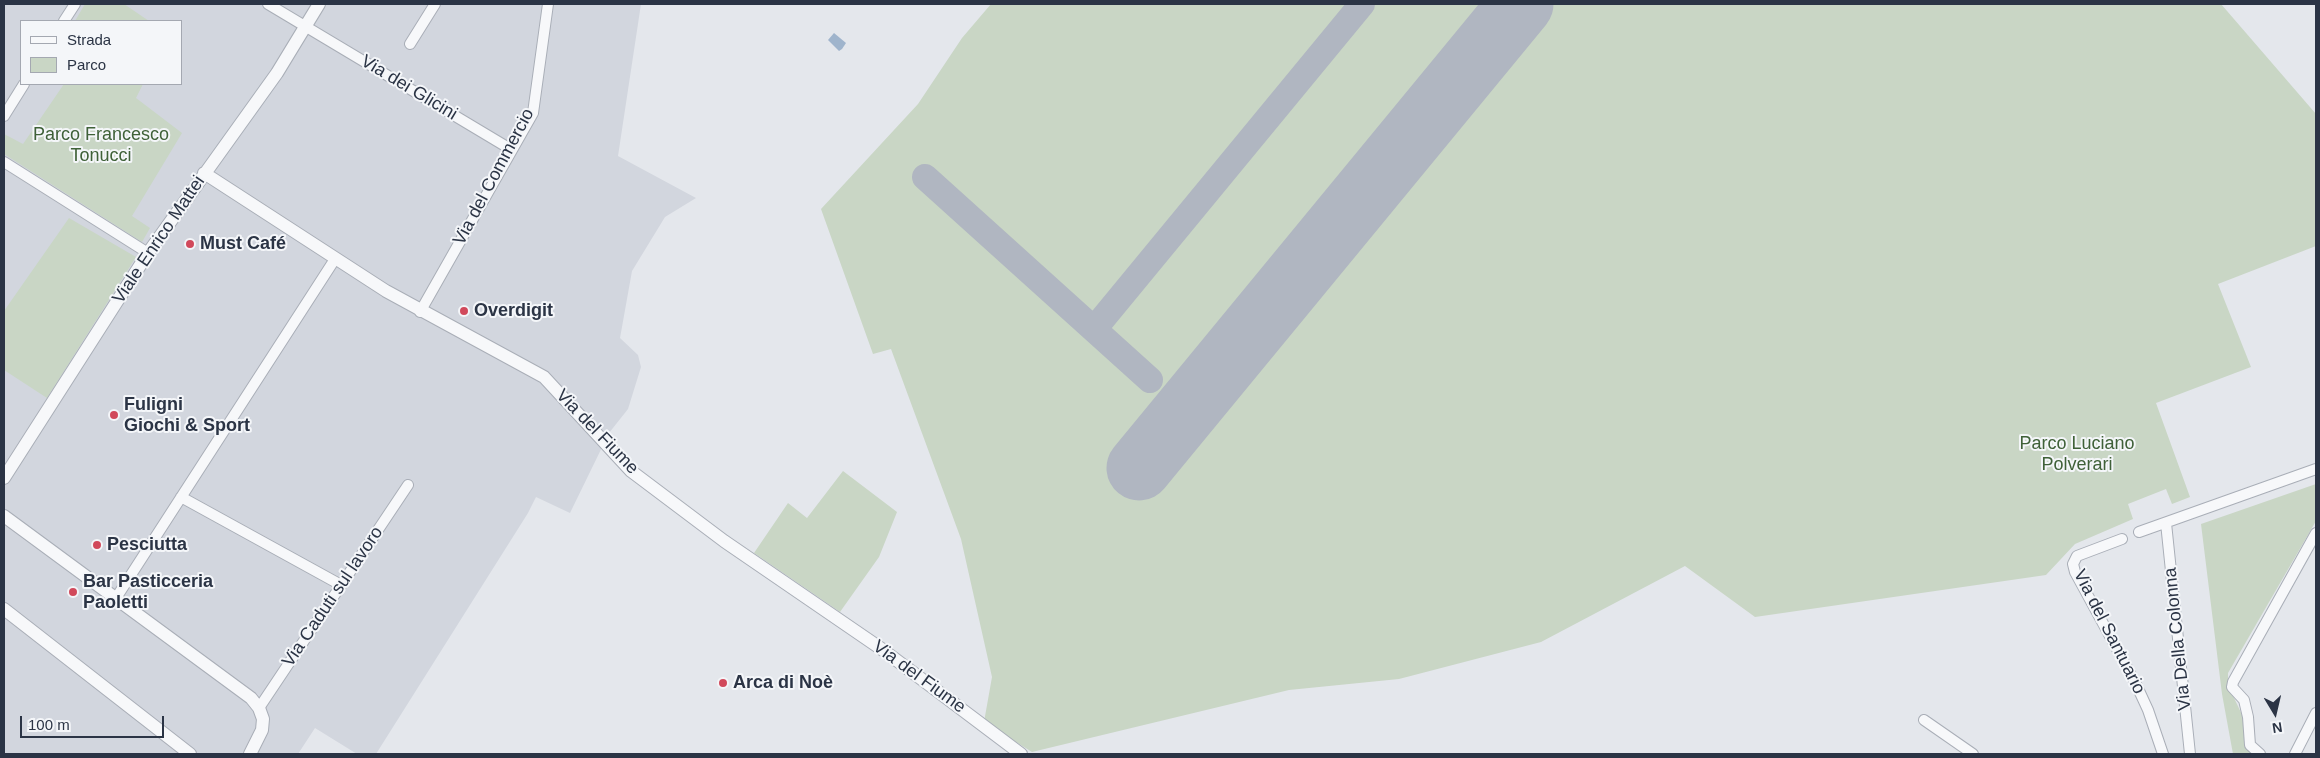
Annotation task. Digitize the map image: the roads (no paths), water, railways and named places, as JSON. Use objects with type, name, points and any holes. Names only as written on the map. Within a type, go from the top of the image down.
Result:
[{"type":"street","points":[[65,20],[75,4]]},
{"type":"street","name":"Via dei Glicini","points":[[268,4],[512,150]]},
{"type":"street","name":"Viale Enrico Mattei","points":[[4,478],[148,253],[277,73],[319,4]]},
{"type":"street","points":[[410,44],[435,4]]},
{"type":"street","name":"Via del Commercio","points":[[420,312],[533,113],[548,4]]},
{"type":"street","points":[[4,116],[23,85]]},
{"type":"street","points":[[4,162],[148,253]]},
{"type":"street","name":"Via del Fiume","points":[[204,173],[420,312],[544,377],[632,471],[724,541],[883,650],[1021,754]]},
{"type":"street","points":[[116,598],[335,258]]},
{"type":"street","points":[[2140,532],[2316,469]]},
{"type":"street","name":"Via Caduti sul lavoro","points":[[259,708],[408,485]]},
{"type":"street","points":[[181,497],[341,585]]},
{"type":"street","points":[[4,516],[238,687],[259,708],[263,719],[262,730],[250,754]]},
{"type":"street","name":"Via Della Colonna","points":[[2166,523],[2190,754]]},
{"type":"street","points":[[2260,754],[2250,745],[2248,717],[2244,700],[2232,686],[2233,682],[2316,533]]},
{"type":"street","name":"Via del Santuario","points":[[2122,539],[2077,556],[2073,564],[2074,572],[2136,684],[2148,710],[2163,754]]},
{"type":"street","points":[[4,609],[190,754]]},
{"type":"street","points":[[1924,720],[1974,754]]},
{"type":"street","points":[[2295,754],[2315,720]]},
{"type":"water","points":[[834,33],[846,43],[839,51],[828,40]]},
{"type":"place","name":"Must Café","points":[[190,244]]},
{"type":"place","name":"Overdigit","points":[[464,311]]},
{"type":"place","name":"Fuligni Giochi & Sport","points":[[114,415]]},
{"type":"place","name":"Pesciutta","points":[[97,545]]},
{"type":"place","name":"Bar Pasticceria Paoletti","points":[[73,592]]},
{"type":"place","name":"Arca di Noè","points":[[723,683]]},
{"type":"park label","name":"Parco Francesco Tonucci","points":[[101,145]]},
{"type":"park label","name":"Parco Luciano Polverari","points":[[2077,454]]}]
